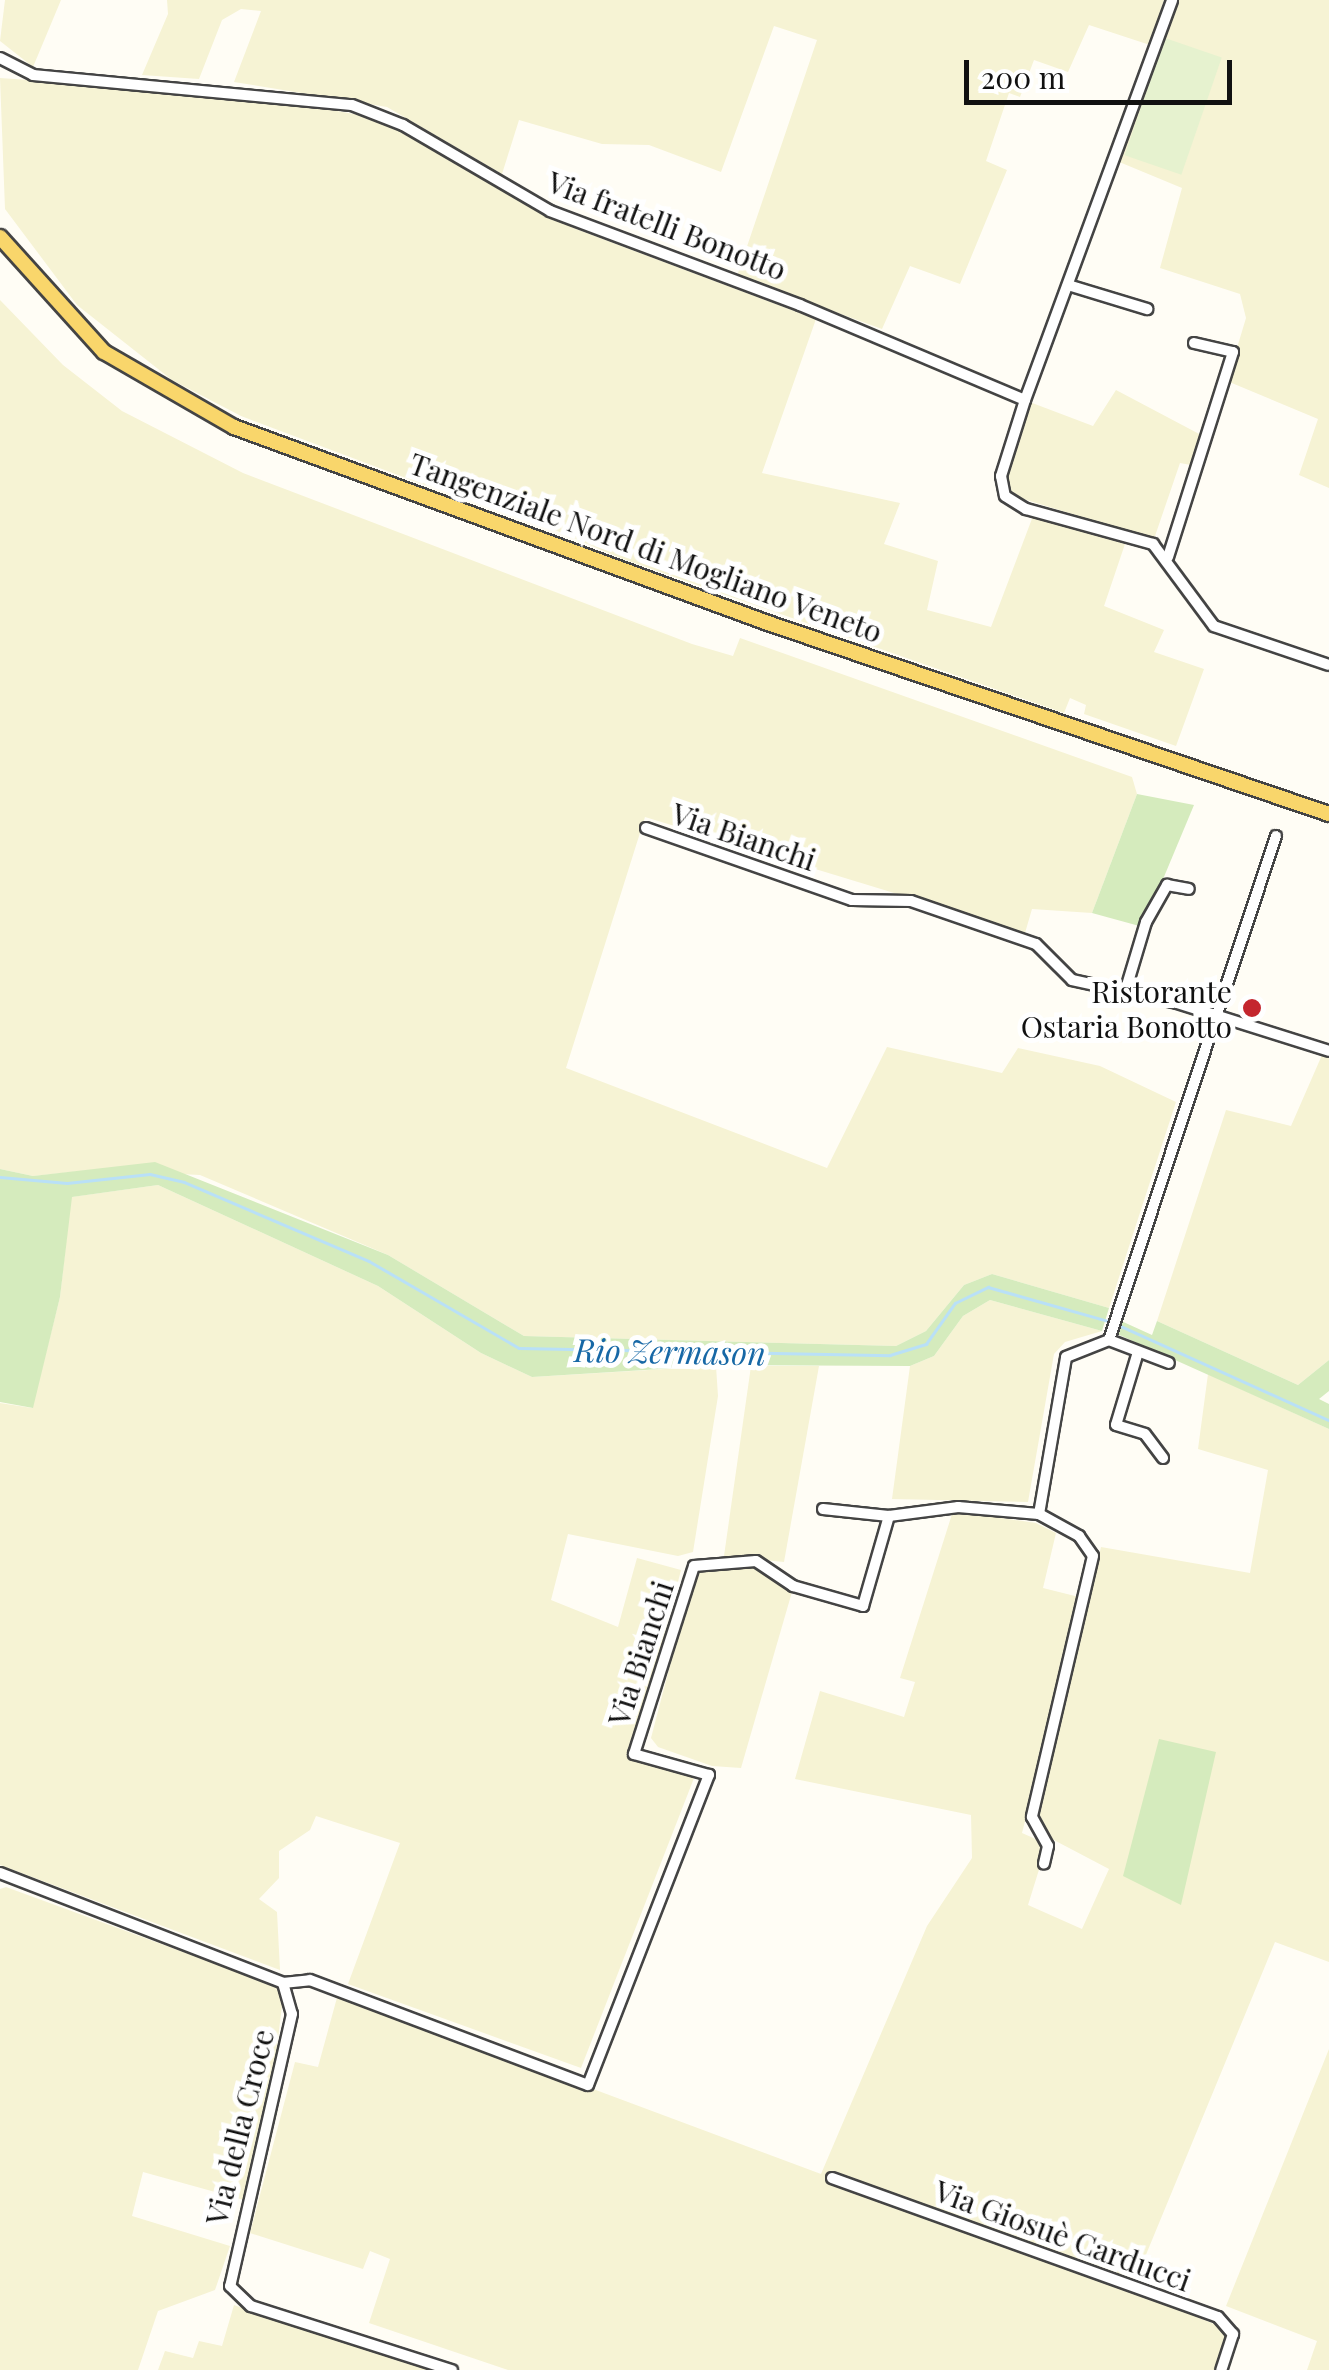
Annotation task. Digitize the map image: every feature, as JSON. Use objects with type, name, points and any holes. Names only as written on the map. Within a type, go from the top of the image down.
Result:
[{"type":"main road","name":"Tangenziale Nord di Mogliano Veneto","points":[[0,237],[104,352],[234,427],[766,622],[1329,814]]},
{"type":"street","points":[[1172,0],[1025,400],[1001,476],[1004,496],[1026,508],[1152,544],[1168,556],[1202,617],[1214,626],[1329,665]]},
{"type":"street","name":"Via fratelli Bonotto","points":[[0,58],[32,76],[352,105],[403,125],[550,211],[800,304],[1025,400]]},
{"type":"street","points":[[1068,285],[1147,309]]},
{"type":"street","points":[[1168,556],[1233,352],[1194,344]]},
{"type":"street","name":"Via Bianchi","points":[[646,828],[852,900],[912,901],[1036,944],[1072,980],[1215,1014],[1329,1051]]},
{"type":"street","points":[[1040,1514],[1066,1357],[1110,1336],[1276,836]]},
{"type":"street","points":[[1125,992],[1146,922],[1167,885],[1188,889]]},
{"type":"street","points":[[1110,1336],[1168,1363]]},
{"type":"street","points":[[1138,1352],[1116,1425],[1145,1434],[1162,1458]]},
{"type":"street","points":[[822,1509],[889,1516],[958,1507],[1040,1514],[1078,1536],[1093,1556],[1032,1817],[1048,1846],[1044,1864]]},
{"type":"street","name":"Via Bianchi","points":[[282,1983],[310,1980],[588,2085],[709,1774],[634,1754],[694,1566],[756,1561],[793,1586],[863,1606],[889,1516]]},
{"type":"street","points":[[0,1872],[282,1983]]},
{"type":"street","name":"Via della Croce","points":[[282,1983],[292,2014],[230,2286],[250,2306],[452,2370]]},
{"type":"street","name":"Via Giosuè Carducci","points":[[832,2178],[1218,2317],[1233,2334],[1221,2370]]},
{"type":"shaded area","points":[[5,0],[61,0],[33,67],[0,41]]},
{"type":"shaded area","points":[[167,0],[1164,0],[1150,45],[1089,25],[1068,72],[1034,60],[1020,97],[1009,93],[986,161],[1007,170],[960,284],[910,266],[882,329],[737,276],[817,40],[774,26],[721,172],[649,145],[602,144],[519,120],[502,174],[387,107],[234,82],[261,11],[241,9],[222,20],[199,79],[142,75],[168,14]]},
{"type":"shaded area","points":[[1170,0],[1329,0],[1329,488],[1299,475],[1318,419],[1227,381],[1246,318],[1240,294],[1160,268],[1182,188],[1112,159]]},
{"type":"shaded area","points":[[0,78],[252,96],[382,119],[576,229],[816,319],[762,473],[900,503],[884,544],[938,561],[927,610],[991,627],[1033,516],[1125,544],[1104,606],[1164,630],[1154,652],[1204,669],[1176,746],[1084,714],[1086,705],[1070,698],[1064,713],[620,558],[520,515],[490,488],[462,494],[422,484],[241,416],[172,380],[77,305],[5,209]]},
{"type":"shaded area","points":[[0,300],[63,365],[122,411],[243,473],[692,644],[733,656],[740,638],[1132,777],[1137,794],[1092,913],[1032,909],[1025,933],[645,817],[566,1068],[827,1168],[887,1047],[1002,1073],[1018,1048],[1100,1066],[1176,1102],[1109,1308],[992,1274],[964,1285],[926,1331],[896,1346],[524,1336],[388,1255],[200,1175],[92,1170],[33,1176],[0,1169]]},
{"type":"shaded area","points":[[1116,390],[1203,436],[1191,465],[1180,463],[1154,539],[1010,495],[1005,487],[1027,401],[1093,426]]},
{"type":"shaded area","points":[[1322,1055],[1329,1057],[1329,1360],[1298,1385],[1157,1321],[1226,1110],[1291,1126]]},
{"type":"shaded area","points":[[158,1185],[378,1286],[481,1353],[532,1377],[716,1366],[718,1396],[693,1552],[678,1556],[568,1534],[551,1600],[618,1627],[637,1558],[681,1570],[637,1743],[642,1753],[696,1773],[581,2068],[348,1984],[400,1843],[316,1816],[310,1830],[279,1851],[279,1878],[259,1899],[277,1912],[280,1970],[0,1865],[0,1403],[32,1408],[60,1297],[71,1197]]},
{"type":"shaded area","points":[[990,1300],[1102,1331],[1065,1342],[1054,1354],[1028,1502],[892,1499],[910,1366],[934,1356],[963,1316]]},
{"type":"shaded area","points":[[751,1366],[819,1366],[784,1562],[724,1556]]},
{"type":"shaded area","points":[[1208,1374],[1329,1429],[1329,1962],[1275,1942],[1131,2291],[1232,2331],[1216,2370],[508,2370],[369,2323],[390,2259],[370,2251],[363,2269],[250,2233],[295,2062],[318,2067],[338,1994],[821,2174],[927,1926],[972,1858],[971,1815],[795,1779],[820,1691],[904,1717],[915,1682],[900,1678],[953,1511],[1036,1523],[1056,1533],[1043,1588],[1083,1598],[1022,1833],[1047,1844],[1028,1905],[1082,1929],[1109,1869],[1050,1838],[1035,1821],[1101,1547],[1250,1573],[1268,1470],[1198,1449]]},
{"type":"shaded area","points":[[749,1560],[794,1585],[741,1768],[712,1766],[658,1747],[651,1738],[695,1570]]},
{"type":"shaded area","points":[[6,1887],[284,1989],[271,2097],[244,2200],[143,2172],[132,2216],[230,2246],[215,2290],[158,2311],[138,2370],[0,2370],[0,1889]]},
{"type":"shaded area","points":[[1329,2049],[1329,2370],[1307,2370],[1317,2341],[1226,2306]]},
{"type":"shaded area","points":[[234,2305],[432,2370],[158,2370],[165,2351],[193,2358],[199,2341],[222,2346]]},
{"type":"green space","points":[[1165,38],[1222,58],[1181,175],[1125,155]]},
{"type":"green space","points":[[1137,794],[1194,805],[1143,927],[1092,913]]},
{"type":"green space","points":[[155,1162],[388,1255],[524,1336],[896,1346],[926,1331],[964,1285],[992,1274],[1109,1308],[1102,1331],[990,1300],[963,1316],[934,1356],[910,1366],[725,1365],[532,1377],[481,1353],[378,1286],[158,1185],[72,1197],[60,1297],[33,1408],[0,1402],[0,1169],[33,1176]]},
{"type":"green space","points":[[1119,1320],[1152,1335],[1157,1321],[1298,1385],[1329,1360],[1329,1391],[1319,1399],[1329,1404],[1329,1429],[1115,1333]]},
{"type":"green space","points":[[1159,1739],[1216,1752],[1181,1905],[1123,1876]]},
{"type":"waterway","name":"Rio Zermason","points":[[0,1177],[67,1183],[150,1174],[184,1182],[369,1261],[519,1348],[890,1355],[926,1344],[955,1303],[988,1287],[1108,1321]]},
{"type":"waterway","name":"Rio Zermason","points":[[1116,1324],[1329,1420]]},
{"type":"place","name":"Ristorante Ostaria Bonotto","points":[[1252,1008]]}]
